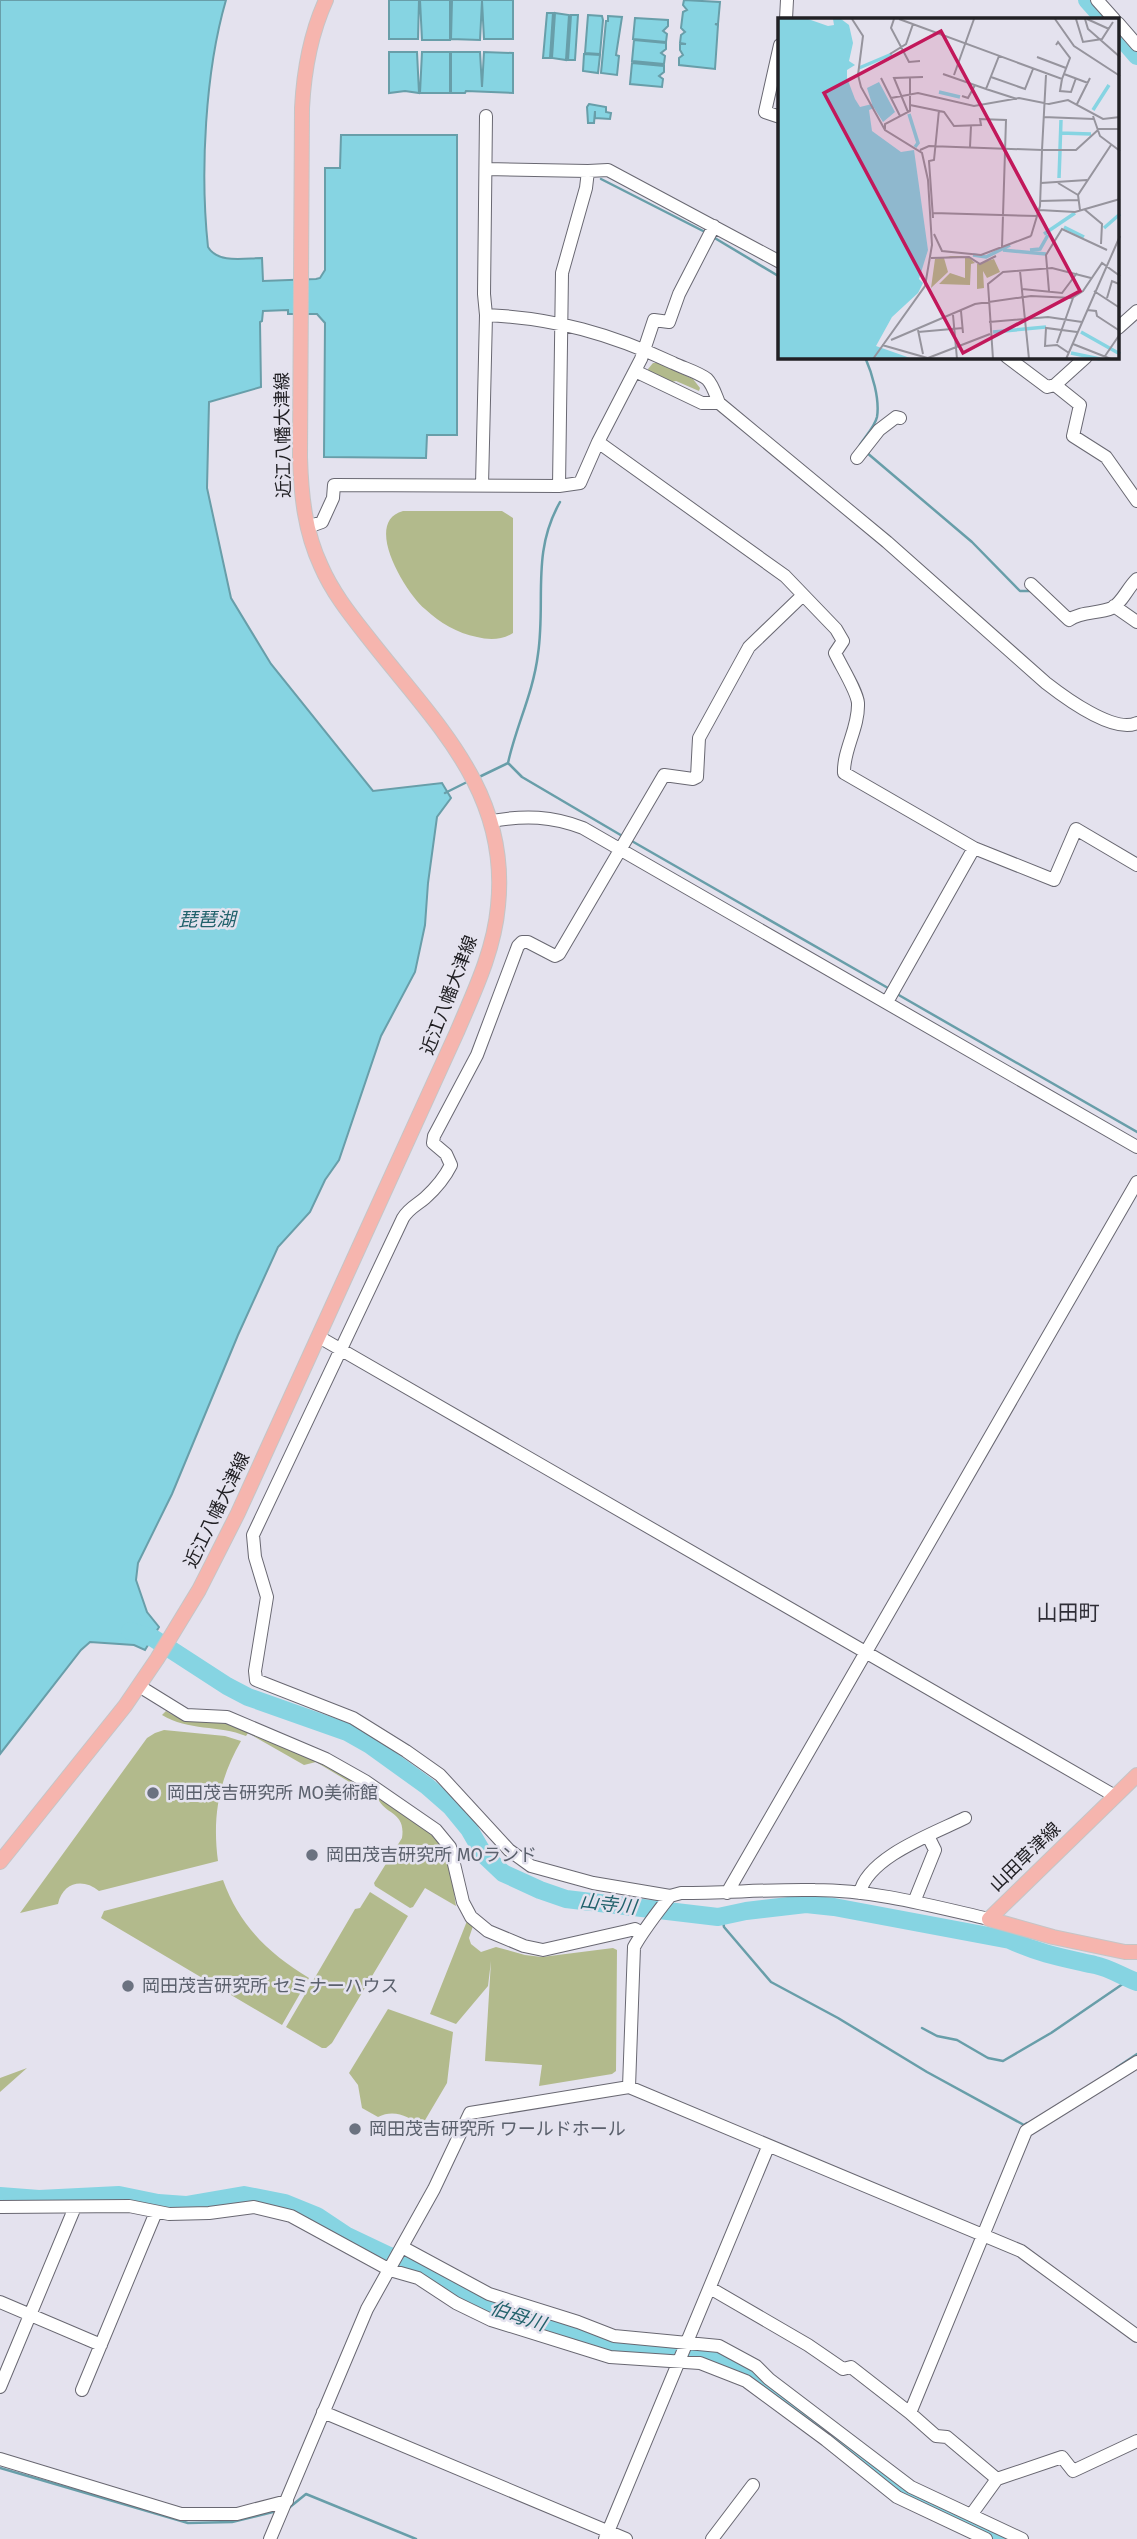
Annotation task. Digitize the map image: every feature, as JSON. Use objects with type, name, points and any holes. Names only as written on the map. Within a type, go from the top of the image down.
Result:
[{"type":"main road","name":"近江八幡大津線","points":[[0,1862],[100,1739],[139,1686],[174,1633],[222,1546],[457,1032],[482,972],[496,925],[499,891],[497,850],[492,821],[474,779],[443,731],[340,600],[322,569],[307,527],[301,481],[304,79],[312,35],[326,0]]},
{"type":"main road","name":"山田草津線","points":[[1137,1775],[989,1919],[1053,1937],[1125,1952],[1137,1952]]},
{"type":"street","points":[[786,18],[787,0]]},
{"type":"street","points":[[1097,0],[1113,18]]},
{"type":"street","points":[[1120,26],[1137,45]]},
{"type":"street","points":[[778,54],[765,112],[778,116]]},
{"type":"street","points":[[482,485],[486,314],[486,116]]},
{"type":"street","points":[[486,169],[608,170],[778,261]]},
{"type":"street","points":[[559,486],[562,273],[586,188],[588,171]]},
{"type":"street","points":[[307,527],[322,522],[333,498],[334,485],[559,486],[580,483],[635,372],[653,320],[669,322],[679,295],[713,226]]},
{"type":"street","points":[[1120,326],[1137,311]]},
{"type":"street","points":[[486,314],[560,322],[644,350],[707,379],[719,403],[887,542],[1062,695],[1116,724],[1131,726],[1137,723]]},
{"type":"street","points":[[1010,359],[1047,387],[1055,385],[1084,359]]},
{"type":"street","points":[[635,372],[702,403],[719,403]]},
{"type":"street","points":[[1055,385],[1080,405],[1069,437],[1106,457],[1137,501]]},
{"type":"street","points":[[857,458],[879,430],[896,417],[900,418]]},
{"type":"street","points":[[598,442],[785,576],[835,629],[843,641],[835,653],[858,701],[852,736],[844,761],[844,773],[974,848],[1054,880],[1076,829],[1137,865]]},
{"type":"street","points":[[1031,584],[1069,620],[1080,614],[1114,606],[1137,579]]},
{"type":"street","points":[[668,1899],[531,1866],[509,1850],[440,1775],[406,1751],[353,1718],[256,1680],[267,1597],[255,1557],[253,1535],[403,1217],[408,1209],[423,1200],[441,1181],[451,1165],[446,1154],[433,1143],[434,1136],[477,1055],[518,946],[527,942],[555,956],[559,954],[664,775],[692,779],[697,777],[699,738],[749,647],[803,595]]},
{"type":"street","points":[[1114,606],[1137,622]]},
{"type":"street","points":[[492,821],[515,817],[555,819],[624,840],[891,994],[1137,1147]]},
{"type":"street","points":[[891,994],[974,848]]},
{"type":"street","points":[[727,1893],[1137,1182]]},
{"type":"street","points":[[318,1337],[1115,1796]]},
{"type":"street","points":[[139,1686],[186,1715],[227,1717],[326,1759],[365,1781],[436,1830],[450,1847],[463,1902],[471,1917],[488,1931],[524,1946],[543,1950],[635,1929],[642,1933]]},
{"type":"street","points":[[860,1893],[864,1880],[885,1861],[965,1818]]},
{"type":"street","points":[[914,1902],[935,1850],[928,1836]]},
{"type":"street","points":[[629,2087],[634,1947],[668,1899],[681,1893],[816,1889],[914,1902],[989,1919]]},
{"type":"street","points":[[910,2413],[1026,2131],[1137,2062]]},
{"type":"street","points":[[270,2539],[367,2309],[434,2189],[470,2113],[629,2087],[1021,2250],[1137,2336]]},
{"type":"street","points":[[606,2535],[768,2147]]},
{"type":"street","points":[[0,2207],[129,2206],[156,2212],[209,2213],[254,2207],[291,2216],[390,2270],[418,2278],[456,2303],[503,2324],[610,2357],[681,2353],[710,2344],[756,2365],[769,2379],[911,2487],[1022,2539]]},
{"type":"street","points":[[0,2387],[75,2207]]},
{"type":"street","points":[[82,2390],[156,2212]]},
{"type":"street","points":[[402,2246],[489,2294],[614,2336],[681,2353],[746,2381],[897,2497],[986,2539]]},
{"type":"street","points":[[710,2288],[808,2345],[842,2369],[850,2367],[936,2436],[947,2437],[997,2479]]},
{"type":"street","points":[[0,2302],[101,2345]]},
{"type":"street","points":[[323,2412],[606,2535],[626,2539]]},
{"type":"street","points":[[804,2425],[813,2412]]},
{"type":"street","points":[[971,2515],[997,2479],[1062,2457],[1073,2471],[1137,2441]]},
{"type":"street","points":[[0,2459],[181,2514],[237,2514],[286,2501]]},
{"type":"street","points":[[712,2539],[753,2485]]},
{"type":"green space","points":[[653,363],[693,379],[700,388],[699,391],[676,381],[668,383],[649,373],[648,369]]},
{"type":"green space","points":[[403,511],[502,511],[513,518],[513,633],[491,639],[463,633],[437,619],[417,601],[399,574],[387,543],[386,529],[391,518]]},
{"type":"green space","points":[[166,1711],[192,1721],[219,1721],[251,1731],[313,1759],[381,1797],[433,1836],[447,1854],[456,1906],[425,1888],[410,1908],[375,1886],[374,1883],[402,1838],[398,1818],[378,1799],[316,1762],[304,1765],[248,1733],[246,1736],[193,1726],[162,1715]]},
{"type":"green space","points":[[164,1730],[225,1736],[241,1741],[227,1770],[219,1799],[216,1829],[218,1861],[99,1891],[87,1884],[74,1884],[64,1891],[58,1904],[20,1913],[147,1738]]},
{"type":"green space","points":[[223,1880],[238,1911],[257,1937],[281,1959],[309,1978],[282,2025],[101,1918],[104,1911]]},
{"type":"green space","points":[[370,1892],[408,1916],[332,2043],[322,2048],[286,2027],[355,1909],[360,1908]]},
{"type":"green space","points":[[467,1921],[473,1926],[469,1938],[471,1944],[481,1952],[496,1947],[542,1957],[613,1948],[617,1950],[616,2071],[612,2074],[539,2086],[542,2065],[485,2061],[491,1961],[488,1986],[456,2024],[430,2014]]},
{"type":"green space","points":[[388,2009],[453,2032],[447,2083],[421,2127],[401,2115],[378,2117],[362,2108],[358,2085],[349,2073]]},
{"type":"green space","points":[[27,2068],[0,2092],[0,2078]]},
{"type":"water","name":"琵琶湖","points":[[0,0],[226,0],[213,59],[206,123],[204,187],[208,247],[218,256],[225,258],[262,258],[263,281],[316,279],[320,278],[325,270],[325,168],[340,168],[341,135],[457,135],[457,435],[427,435],[426,458],[324,457],[325,323],[317,314],[288,314],[288,310],[263,311],[260,322],[261,387],[209,402],[207,488],[231,598],[271,664],[373,791],[442,783],[451,798],[437,817],[425,925],[415,972],[381,1036],[339,1160],[325,1180],[310,1212],[278,1247],[172,1494],[138,1563],[136,1580],[147,1612],[159,1627],[145,1650],[134,1645],[90,1642],[0,1754]]},
{"type":"water","points":[[389,0],[419,0],[418,39],[389,39]]},
{"type":"water","points":[[420,0],[450,0],[450,40],[422,40]]},
{"type":"water","points":[[452,0],[513,0],[513,39],[484,39],[482,1],[480,40],[451,39]]},
{"type":"water","points":[[684,0],[720,2],[718,24],[715,24],[718,25],[715,69],[679,65],[679,58],[683,55],[680,44],[686,44],[680,43],[681,35],[685,32],[681,28],[683,12],[687,10],[683,5]]},
{"type":"water","points":[[547,13],[553,13],[550,58],[543,58]]},
{"type":"water","points":[[555,13],[569,15],[566,60],[552,58]]},
{"type":"water","points":[[571,15],[578,15],[575,60],[568,60]]},
{"type":"water","points":[[588,15],[602,16],[600,54],[585,53]]},
{"type":"water","points":[[608,16],[622,17],[616,55],[619,56],[617,75],[601,73]]},
{"type":"water","points":[[635,18],[668,20],[668,26],[663,31],[667,34],[666,42],[633,39]]},
{"type":"water","points":[[634,40],[666,43],[666,49],[661,53],[665,56],[664,64],[632,61]]},
{"type":"water","points":[[389,52],[417,52],[419,93],[389,93]]},
{"type":"water","points":[[422,52],[450,52],[450,93],[420,93]]},
{"type":"water","points":[[451,52],[480,52],[482,87],[484,52],[513,53],[513,93],[451,93]]},
{"type":"water","points":[[584,54],[600,55],[598,73],[583,71]]},
{"type":"water","points":[[632,63],[664,66],[664,72],[659,76],[663,79],[662,87],[630,84]]},
{"type":"water","points":[[589,104],[606,107],[606,112],[611,113],[610,119],[595,118],[595,111],[594,123],[588,123]]},
{"type":"waterway","points":[[1087,0],[1103,18]]},
{"type":"waterway","points":[[1120,36],[1137,56]]},
{"type":"waterway","points":[[601,179],[707,233]]},
{"type":"waterway","points":[[713,237],[778,276]]},
{"type":"waterway","points":[[860,445],[874,424],[878,410],[875,386],[866,359]]},
{"type":"waterway","points":[[866,452],[972,542],[1020,591],[1030,591]]},
{"type":"waterway","points":[[508,763],[536,669],[540,634],[542,558],[551,521],[560,502]]},
{"type":"waterway","points":[[508,763],[522,777],[624,837]]},
{"type":"waterway","points":[[477,778],[508,763]]},
{"type":"waterway","points":[[445,793],[467,782]]},
{"type":"waterway","points":[[630,840],[888,988]]},
{"type":"waterway","points":[[897,994],[1137,1132]]},
{"type":"waterway","name":"山寺川","points":[[130,1631],[153,1638],[248,1697],[347,1732],[370,1745],[451,1807],[469,1829],[484,1855],[503,1873],[540,1890],[566,1899],[718,1917],[806,1904],[834,1907],[1010,1940],[1042,1952],[1101,1966],[1137,1982]]},
{"type":"waterway","points":[[722,1916],[724,1927],[771,1982],[838,2018],[927,2072],[1024,2125],[1027,2123]]},
{"type":"waterway","points":[[922,2028],[937,2036],[957,2040],[988,2058],[1003,2061],[1051,2033],[1130,1979]]},
{"type":"waterway","points":[[1116,2068],[1137,2054]]},
{"type":"waterway","name":"伯母川","points":[[0,2196],[39,2199],[119,2195],[158,2203],[186,2205],[244,2195],[285,2203],[317,2216],[347,2236],[421,2268],[483,2305],[623,2350],[716,2358],[750,2373],[908,2495],[1005,2539]]},
{"type":"waterway","points":[[0,2468],[188,2523],[232,2522],[277,2511]]},
{"type":"waterway","points":[[290,2507],[306,2494],[416,2539]]},
{"type":"place","name":"岡田茂吉研究所 MO美術館","points":[[153,1793]]},
{"type":"place","name":"岡田茂吉研究所 MOランド","points":[[312,1855]]},
{"type":"place","name":"岡田茂吉研究所 セミナーハウス","points":[[128,1986]]},
{"type":"place","name":"岡田茂吉研究所 ワールドホール","points":[[355,2129]]},
{"type":"district","name":"山田町","points":[[1068,1613]]}]
